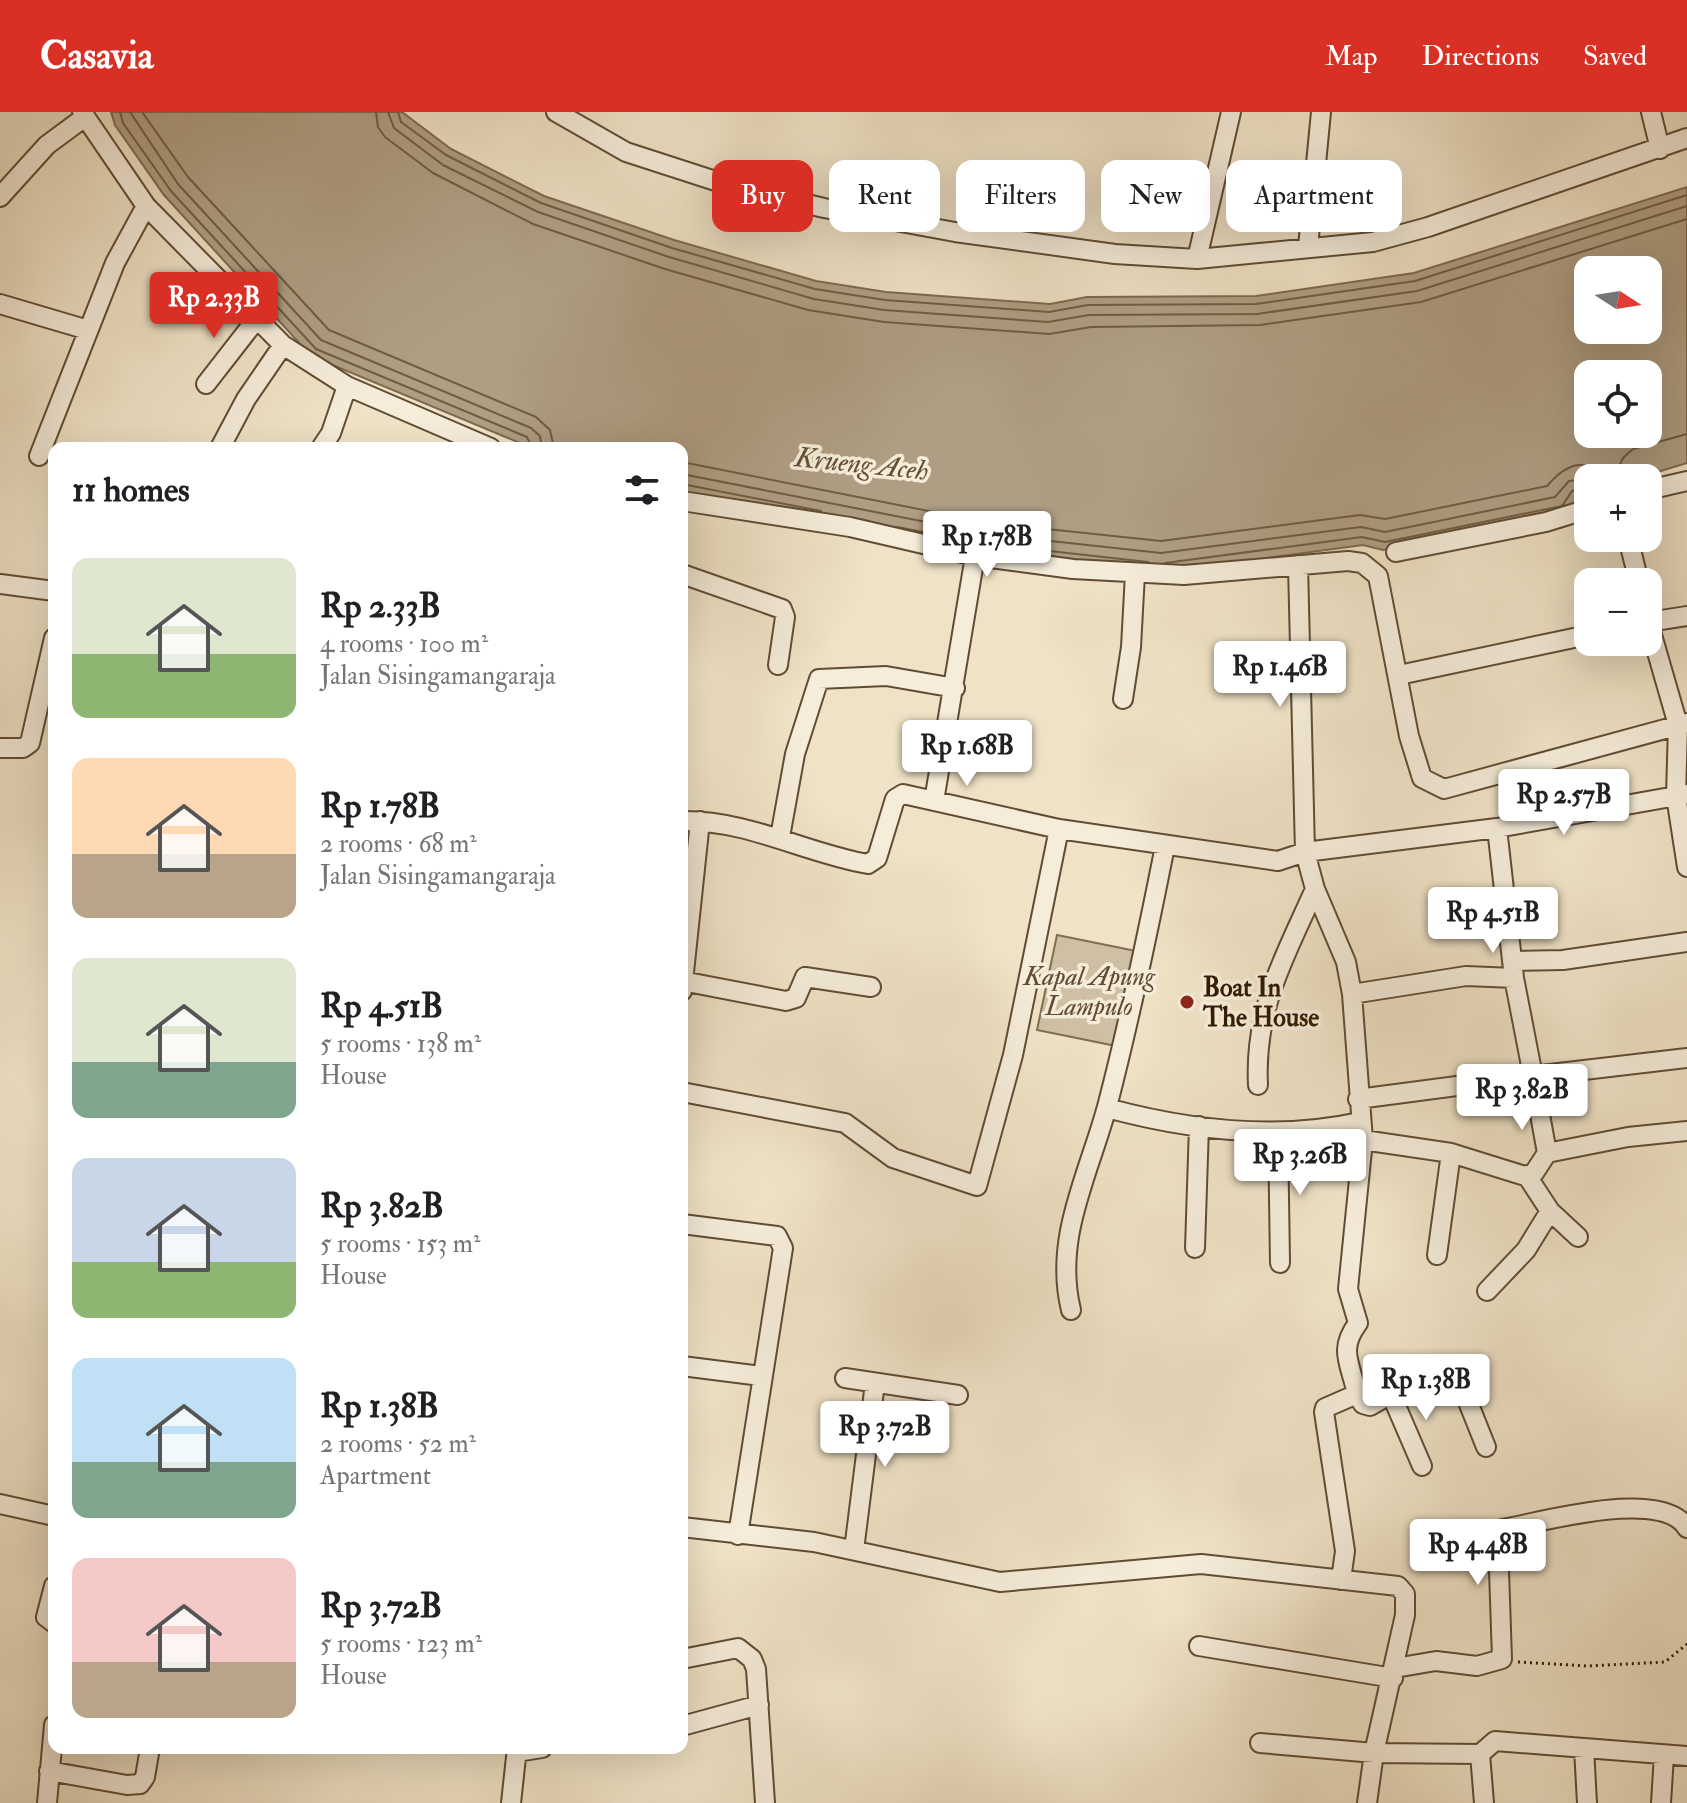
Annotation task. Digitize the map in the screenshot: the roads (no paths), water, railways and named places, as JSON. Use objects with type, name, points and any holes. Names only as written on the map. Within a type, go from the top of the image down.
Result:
[{"type":"street","points":[[1197,259],[1231,112]]},
{"type":"street","points":[[1308,247],[1321,112]]},
{"type":"street","points":[[1651,112],[1660,149]]},
{"type":"street","points":[[558,113],[626,152],[731,186],[824,208],[955,232],[1115,254],[1197,259],[1373,242],[1428,227],[1687,138]]},
{"type":"street","points":[[0,197],[47,145],[83,114],[146,206],[255,321],[283,345],[347,386],[474,442]]},
{"type":"street","points":[[39,456],[115,263],[146,206]]},
{"type":"street","points":[[0,304],[88,330]]},
{"type":"street","points":[[206,384],[255,321]]},
{"type":"street","points":[[223,442],[246,399],[283,345]]},
{"type":"street","points":[[325,442],[347,386]]},
{"type":"street","points":[[1662,487],[1687,481]]},
{"type":"street","points":[[688,502],[850,527],[975,556],[1135,574],[1184,575],[1348,561],[1362,563],[1378,576],[1409,736],[1422,778],[1444,789],[1682,724]]},
{"type":"street","points":[[1396,552],[1546,522],[1574,513]]},
{"type":"street","points":[[934,801],[975,556]]},
{"type":"street","points":[[1298,565],[1305,852],[1315,889],[1346,962],[1352,994],[1362,1131],[1348,1289],[1358,1323],[1348,1334],[1345,1345],[1357,1394],[1363,1404],[1370,1406],[1391,1394],[1450,1377],[1462,1387],[1486,1447]]},
{"type":"street","points":[[1123,699],[1131,647],[1135,574]]},
{"type":"street","points":[[688,576],[782,609],[785,617],[778,665]]},
{"type":"street","points":[[0,584],[48,590]]},
{"type":"street","points":[[1662,619],[1687,616]]},
{"type":"street","points":[[1399,675],[1574,638]]},
{"type":"street","points":[[1660,656],[1682,724],[1681,795],[1687,867]]},
{"type":"street","points":[[0,748],[23,748],[30,743],[48,664]]},
{"type":"street","points":[[780,837],[795,754],[819,679],[886,676],[955,688]]},
{"type":"street","points":[[688,874],[691,821],[780,837],[868,864],[877,858],[898,796],[1059,829],[1278,861],[1305,852],[1497,828],[1681,795]]},
{"type":"street","points":[[1107,1108],[1153,1120],[1199,1126],[1278,1132],[1362,1131],[1451,1153],[1516,1176],[1534,1173],[1547,1153],[1514,970],[1497,828]]},
{"type":"street","points":[[688,1093],[845,1123],[893,1158],[977,1186],[1013,1055],[1059,829]]},
{"type":"street","points":[[1071,1310],[1065,1287],[1068,1241],[1085,1170],[1107,1108],[1138,981],[1165,846]]},
{"type":"street","points":[[1258,1085],[1256,1047],[1268,994],[1315,889]]},
{"type":"street","points":[[1352,994],[1687,942]]},
{"type":"street","points":[[688,982],[786,1001],[796,998],[805,977],[871,987]]},
{"type":"street","points":[[1358,1099],[1687,1058]]},
{"type":"street","points":[[1195,1248],[1199,1126]]},
{"type":"street","points":[[1547,1153],[1628,1137],[1687,1131]]},
{"type":"street","points":[[1278,1132],[1280,1263]]},
{"type":"street","points":[[1437,1255],[1451,1153]]},
{"type":"street","points":[[1527,1176],[1550,1211],[1578,1237]]},
{"type":"street","points":[[1487,1291],[1526,1250],[1550,1211]]},
{"type":"street","points":[[688,1225],[761,1233],[777,1236],[781,1241],[738,1535]]},
{"type":"street","points":[[688,1367],[761,1376]]},
{"type":"street","points":[[845,1378],[958,1395]]},
{"type":"street","points":[[854,1550],[875,1383]]},
{"type":"street","points":[[1341,1580],[1345,1551],[1324,1412],[1325,1408],[1357,1394]]},
{"type":"street","points":[[1391,1394],[1422,1466]]},
{"type":"street","points":[[0,1504],[48,1515]]},
{"type":"street","points":[[1199,1646],[1394,1673],[1436,1661],[1477,1666],[1502,1659],[1498,1541],[1502,1529],[1638,1506],[1668,1512],[1687,1528]]},
{"type":"street","points":[[688,1528],[814,1542],[1014,1583],[1201,1564],[1403,1589],[1405,1615],[1374,1753],[1367,1803]]},
{"type":"street","points":[[688,1658],[728,1649],[746,1652],[756,1669],[765,1803]]},
{"type":"street","points":[[688,1724],[759,1705]]},
{"type":"street","points":[[1260,1743],[1374,1753],[1480,1754],[1495,1741],[1687,1756]]},
{"type":"street","points":[[1584,1748],[1587,1803]]},
{"type":"street","points":[[47,1803],[51,1754]]},
{"type":"street","points":[[49,1771],[127,1785],[140,1784],[145,1777],[149,1754]]},
{"type":"street","points":[[511,1803],[517,1754]]},
{"type":"street","points":[[1480,1754],[1484,1803]]},
{"type":"street","points":[[1661,1803],[1664,1755]]},
{"type":"water","name":"Krueng Aceh","points":[[111,112],[402,112],[451,149],[544,196],[674,240],[816,281],[886,292],[1050,304],[1087,297],[1256,296],[1414,273],[1687,187],[1687,463],[1662,471],[1662,464],[1574,464],[1574,503],[1569,512],[1383,550],[1363,545],[1162,572],[985,552],[688,493],[688,442],[518,442],[311,356],[164,195],[115,125]]},
{"type":"place","name":"Boat In The House","points":[[1187,1002]]},
{"type":"park label","name":"Kapal Apung Lampulo","points":[[1089,991]]}]
